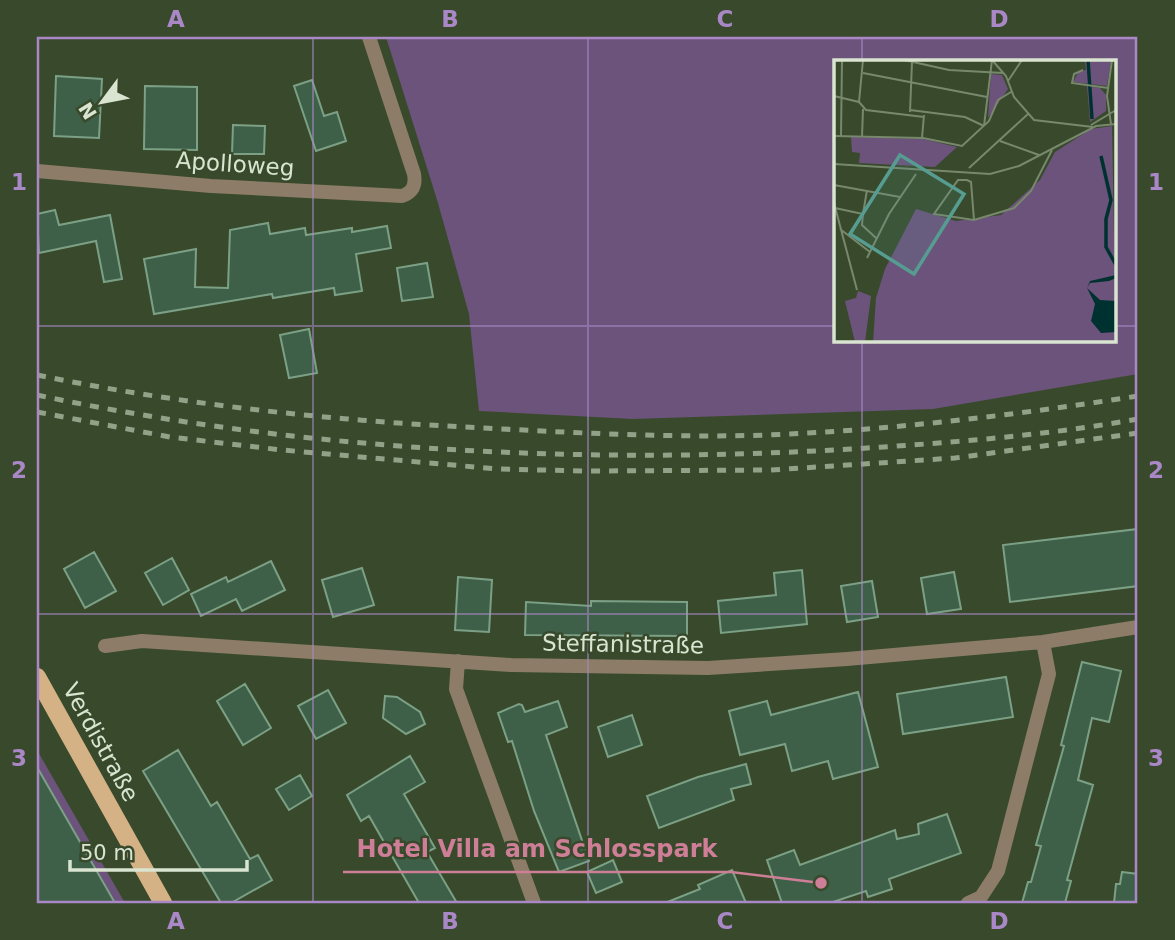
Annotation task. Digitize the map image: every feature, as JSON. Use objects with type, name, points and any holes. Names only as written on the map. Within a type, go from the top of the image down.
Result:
[{"type":"main road","name":"Verdistraße","points":[[37,677],[163,903]]},
{"type":"street","name":"Apolloweg","points":[[37,171],[211,186],[402,196],[413,188],[414,173],[369,37]]},
{"type":"street","name":"Steffanistraße","points":[[105,646],[142,641],[511,665],[708,668],[1043,642],[1138,627]]},
{"type":"street","points":[[968,903],[981,897],[998,872],[1049,674],[1043,642]]},
{"type":"street","points":[[458,661],[456,689],[534,903]]},
{"type":"shaded area","points":[[386,37],[1138,37],[1138,374],[933,409],[633,419],[479,411],[469,314],[438,203]]},
{"type":"shaded area","points":[[37,750],[125,903],[37,903]]},
{"type":"building","points":[[56,76],[102,79],[99,138],[54,136]]},
{"type":"building","points":[[312,80],[324,116],[337,112],[346,141],[316,151],[294,86]]},
{"type":"building","points":[[145,86],[197,87],[197,150],[144,149]]},
{"type":"building","points":[[233,125],[265,126],[264,154],[232,154]]},
{"type":"building","points":[[55,210],[59,225],[110,215],[122,279],[104,282],[96,241],[39,253],[37,214]]},
{"type":"building","points":[[268,223],[270,234],[305,228],[306,235],[387,226],[391,248],[356,254],[362,291],[335,295],[334,288],[273,298],[272,294],[154,314],[144,259],[196,249],[195,287],[228,288],[230,230]]},
{"type":"building","points":[[427,263],[433,297],[402,301],[397,268]]},
{"type":"building","points":[[309,329],[317,373],[289,378],[280,335]]},
{"type":"building","points":[[1138,529],[1138,586],[1010,602],[1003,545]]},
{"type":"building","points":[[94,552],[116,591],[85,608],[64,569]]},
{"type":"building","points":[[172,558],[189,590],[163,605],[145,573]]},
{"type":"building","points":[[271,561],[285,590],[242,611],[236,599],[201,616],[191,594],[226,577],[228,582]]},
{"type":"building","points":[[362,568],[374,605],[333,617],[322,580]]},
{"type":"building","points":[[802,570],[807,624],[721,633],[718,601],[776,595],[774,573]]},
{"type":"building","points":[[954,572],[961,609],[927,614],[921,578]]},
{"type":"building","points":[[458,577],[492,580],[489,632],[455,630]]},
{"type":"building","points":[[872,581],[878,617],[847,622],[841,586]]},
{"type":"building","points":[[591,601],[687,602],[687,636],[525,635],[526,602],[591,606]]},
{"type":"building","points":[[1082,662],[1121,671],[1109,722],[1092,718],[1078,780],[1093,785],[1067,880],[1071,881],[1065,903],[1022,903],[1041,846],[1036,845],[1064,746],[1061,745]]},
{"type":"building","points":[[1006,677],[1013,717],[903,734],[897,694]]},
{"type":"building","points":[[245,684],[271,728],[243,745],[217,701]]},
{"type":"building","points":[[328,690],[346,723],[316,739],[298,706]]},
{"type":"building","points":[[858,692],[878,767],[833,779],[828,761],[792,771],[785,744],[740,755],[729,711],[767,701],[771,715]]},
{"type":"building","points":[[385,696],[397,697],[420,712],[425,724],[406,734],[383,718]]},
{"type":"building","points":[[558,701],[567,727],[546,735],[589,861],[559,872],[534,811],[512,741],[508,742],[498,713],[519,704],[525,712]]},
{"type":"building","points":[[632,715],[642,745],[608,757],[598,727]]},
{"type":"building","points":[[178,750],[211,806],[217,802],[250,859],[258,855],[272,880],[231,903],[221,903],[143,771]]},
{"type":"building","points":[[410,756],[425,782],[404,794],[435,848],[427,852],[457,903],[419,903],[369,816],[361,821],[347,795]]},
{"type":"building","points":[[746,764],[751,784],[731,789],[734,800],[659,828],[647,796],[698,777]]},
{"type":"building","points":[[37,767],[115,903],[37,903]]},
{"type":"building","points":[[300,775],[312,796],[289,810],[276,789]]},
{"type":"building","points":[[947,814],[961,853],[889,879],[892,889],[868,897],[866,891],[830,903],[782,903],[767,860],[794,850],[800,865],[895,830],[897,839],[919,834],[918,824]]},
{"type":"building","points":[[613,860],[622,882],[596,893],[587,872]]},
{"type":"building","points":[[732,870],[746,903],[665,903],[700,889],[698,885]]},
{"type":"building","points":[[1122,872],[1138,874],[1138,903],[1114,903],[1116,884],[1120,884]]},
{"type":"railway","points":[[37,375],[148,395],[315,416],[555,432],[661,435],[768,435],[861,429],[1000,415],[1138,396]]},
{"type":"railway","points":[[37,395],[137,414],[340,441],[545,454],[749,454],[851,449],[1031,434],[1138,419]]},
{"type":"railway","points":[[37,412],[170,437],[282,450],[498,469],[587,471],[771,470],[955,458],[1138,433]]},
{"type":"place","name":"Hotel Villa am Schlosspark","points":[[821,883]]}]
